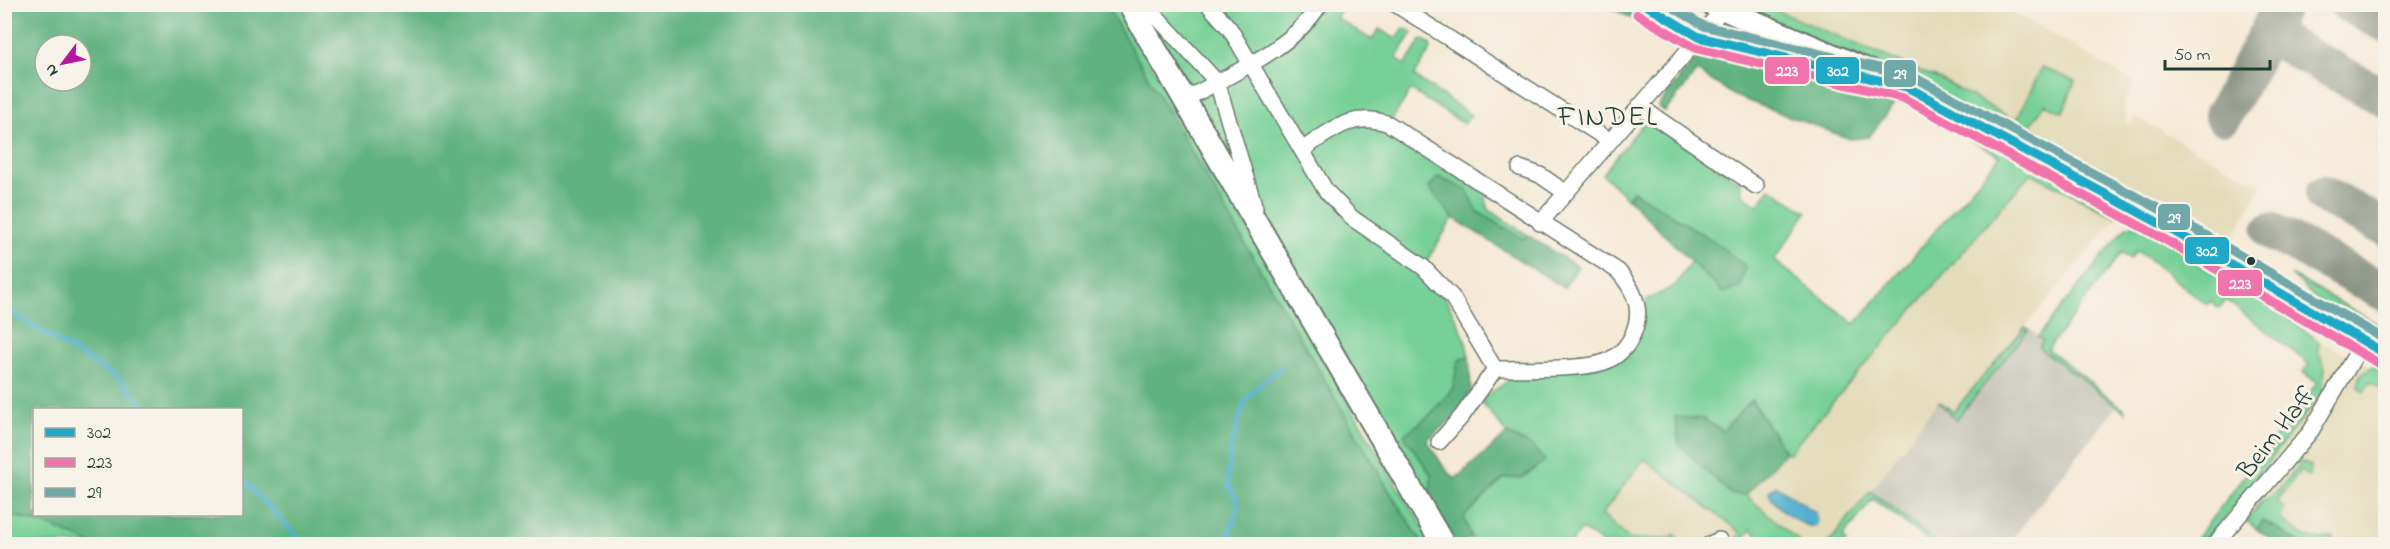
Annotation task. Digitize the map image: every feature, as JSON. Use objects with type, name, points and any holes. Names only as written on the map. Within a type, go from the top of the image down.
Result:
[{"type":"main road","points":[[1129,4],[1443,544]]},
{"type":"main road","points":[[1716,6],[1906,87],[2012,142],[2170,229],[2385,354]]},
{"type":"street","points":[[1145,4],[1217,82],[1264,237]]},
{"type":"street","points":[[1208,4],[1230,28],[1326,191],[1352,218],[1423,267],[1452,297],[1495,369]]},
{"type":"street","points":[[1395,4],[1610,141]]},
{"type":"street","points":[[1540,223],[1714,20],[1716,6]]},
{"type":"street","points":[[1184,100],[1251,63],[1300,31],[1314,7]]},
{"type":"street","points":[[1639,106],[1756,186]]},
{"type":"street","points":[[1302,150],[1336,127],[1354,120],[1372,118],[1389,124],[1618,272],[1630,285],[1637,302],[1638,322],[1633,336],[1623,351],[1608,361],[1592,366],[1495,369]]},
{"type":"street","points":[[1520,168],[1540,175],[1566,193]]},
{"type":"street","name":"Beim Haff","points":[[2215,544],[2311,431],[2363,342]]},
{"type":"street","points":[[1439,442],[1462,416],[1495,369]]},
{"type":"shaded area","points":[[1763,5],[1992,5],[2030,21],[2135,83],[2123,104],[2129,126],[2135,117],[2262,185],[2231,241],[1942,80]]},
{"type":"shaded area","points":[[2032,172],[2117,217],[1954,412],[1938,402],[1828,544],[1802,544],[1746,495],[1785,452],[1789,452]]},
{"type":"shaded area","points":[[2029,329],[2044,341],[2038,347],[2116,407],[2008,544],[1939,544],[1870,491],[1938,401],[1956,420]]},
{"type":"shaded area","points":[[2319,341],[2373,367],[2368,368],[2363,392],[2369,382],[2385,391],[2385,544],[2334,544],[2333,537],[2317,541],[2307,539],[2279,517],[2285,509],[2276,502],[2300,470],[2308,477],[2301,462],[2278,491],[2260,503],[2246,521],[2233,510],[2298,426],[2325,368],[2318,350]]},
{"type":"shaded area","points":[[1644,458],[1741,533],[1736,540],[1739,544],[1679,544],[1680,542],[1672,538],[1630,540],[1602,514]]},
{"type":"green space","points":[[1319,4],[1326,9],[1339,5],[1342,8],[1336,18],[1372,40],[1379,29],[1396,39],[1404,28],[1413,33],[1396,58],[1405,65],[1422,39],[1430,44],[1431,49],[1414,76],[1471,115],[1464,124],[1411,90],[1385,130],[1484,193],[1489,210],[1529,236],[1523,239],[1478,212],[1429,187],[1453,218],[1423,267],[1457,320],[1469,356],[1458,362],[1453,388],[1430,415],[1404,435],[1432,476],[1429,500],[1142,5]]},
{"type":"green space","points":[[4,5],[1106,5],[1391,494],[1423,544],[92,544],[53,527],[5,513]]},
{"type":"green space","points":[[1106,5],[1117,5],[1396,484],[1434,544],[1423,544],[1391,494]]},
{"type":"green space","points":[[1606,5],[1643,5],[1667,20],[1660,33]]},
{"type":"green space","points":[[1735,5],[1763,5],[1942,80],[2016,121],[2042,67],[2075,81],[2063,112],[2045,104],[2028,129],[2017,122],[2011,132]]},
{"type":"green space","points":[[1730,45],[1846,72],[1898,99],[1869,137],[1850,139],[1735,96],[1697,71],[1665,112],[1658,106],[1699,57]]},
{"type":"green space","points":[[1937,112],[2101,202],[2117,217],[2031,173],[1789,453],[1785,452],[1752,400],[1723,431],[1703,419],[1731,494],[1746,495],[1802,544],[1770,544],[1751,530],[1740,544],[1735,540],[1741,533],[1644,459],[1602,514],[1630,540],[1672,538],[1674,534],[1679,538],[1679,544],[1603,544],[1582,529],[1570,544],[1474,544],[1463,517],[1504,478],[1522,478],[1532,446],[1507,434],[1483,404],[1483,398],[1527,368],[1608,361],[1638,322],[1647,300],[1676,285],[1691,261],[1723,293],[1634,191],[1628,199],[1602,174],[1646,120],[1740,182],[1742,194],[1758,205],[1770,188],[1807,212],[1774,260],[1855,324],[2000,156],[1932,119]]},
{"type":"green space","points":[[2028,129],[2128,185],[2118,190],[2022,138]]},
{"type":"green space","points":[[1438,177],[1467,190],[1478,212],[1523,239],[1529,236],[1578,267],[1564,288],[1453,218],[1429,188]]},
{"type":"green space","points":[[1633,191],[1714,241],[1745,266],[1741,287],[1723,293],[1628,199]]},
{"type":"green space","points":[[2134,224],[2161,235],[2192,260],[2268,305],[2319,341],[2318,350],[2325,368],[2322,393],[2204,544],[2192,544],[2317,383],[2303,372],[2309,364],[2226,300],[2219,308],[2210,301],[2207,305],[2137,250],[2130,259],[2122,252],[2048,349],[2125,412],[2038,347],[2043,341],[2038,337],[2114,242],[2127,227]]},
{"type":"green space","points":[[2291,275],[2385,328],[2385,340],[2328,310]]},
{"type":"green space","points":[[2025,327],[2029,329],[1956,420],[1938,401],[1954,411]]},
{"type":"green space","points":[[1469,356],[1471,389],[1458,414],[1427,440],[1443,466],[1455,479],[1507,434],[1532,446],[1545,461],[1522,478],[1504,478],[1464,517],[1471,538],[1457,544],[1429,500],[1432,476],[1404,435],[1430,415],[1453,388],[1458,361]]},
{"type":"green space","points":[[2373,367],[2385,368],[2385,391],[2369,382],[2364,392],[2359,388],[2358,380],[2361,374]]},
{"type":"green space","points":[[1751,400],[1785,452],[1746,495],[1731,494],[1679,445],[1675,417],[1703,419],[1723,431]]},
{"type":"green space","points":[[2301,462],[2310,466],[2309,477],[2300,471],[2277,502],[2285,509],[2279,517],[2298,533],[2309,538],[2333,537],[2333,544],[2301,544],[2264,521],[2257,529],[2246,521],[2260,503],[2278,491]]},
{"type":"green space","points":[[1870,491],[1939,544],[1932,544],[1873,499],[1843,537],[1847,542],[1845,544],[1828,544]]},
{"type":"green space","points":[[4,513],[53,527],[92,544],[5,544]]},
{"type":"green space","points":[[2263,521],[2301,544],[2276,544],[2257,529]]},
{"type":"water","points":[[1777,486],[1816,513],[1818,522],[1815,526],[1796,520],[1774,502],[1769,491]]},
{"type":"waterway","points":[[4,308],[120,379],[145,408]]},
{"type":"waterway","points":[[1236,544],[1229,535],[1239,504],[1228,484],[1230,449],[1245,401],[1262,382],[1281,368]]},
{"type":"waterway","points":[[243,480],[298,537],[310,544]]},
{"type":"taxiway","points":[[2282,4],[2268,32],[2269,35],[2386,99]]},
{"type":"taxiway","points":[[2348,4],[2386,24]]},
{"type":"taxiway","points":[[2223,116],[2268,32]]},
{"type":"taxiway","points":[[2324,195],[2386,228]]},
{"type":"taxiway","points":[[2271,231],[2386,293]]},
{"type":"transit line","name":"302","points":[[1644,4],[1699,37],[1907,87],[2170,229],[2386,354]]},
{"type":"transit line","name":"29","points":[[1667,4],[1704,26],[1912,76],[2176,218],[2386,340]]},
{"type":"transit line","name":"223","points":[[1637,14],[1695,48],[1903,98],[2164,239],[2380,364]]},
{"type":"district","name":"FINDEL","points":[[1608,115]]}]
